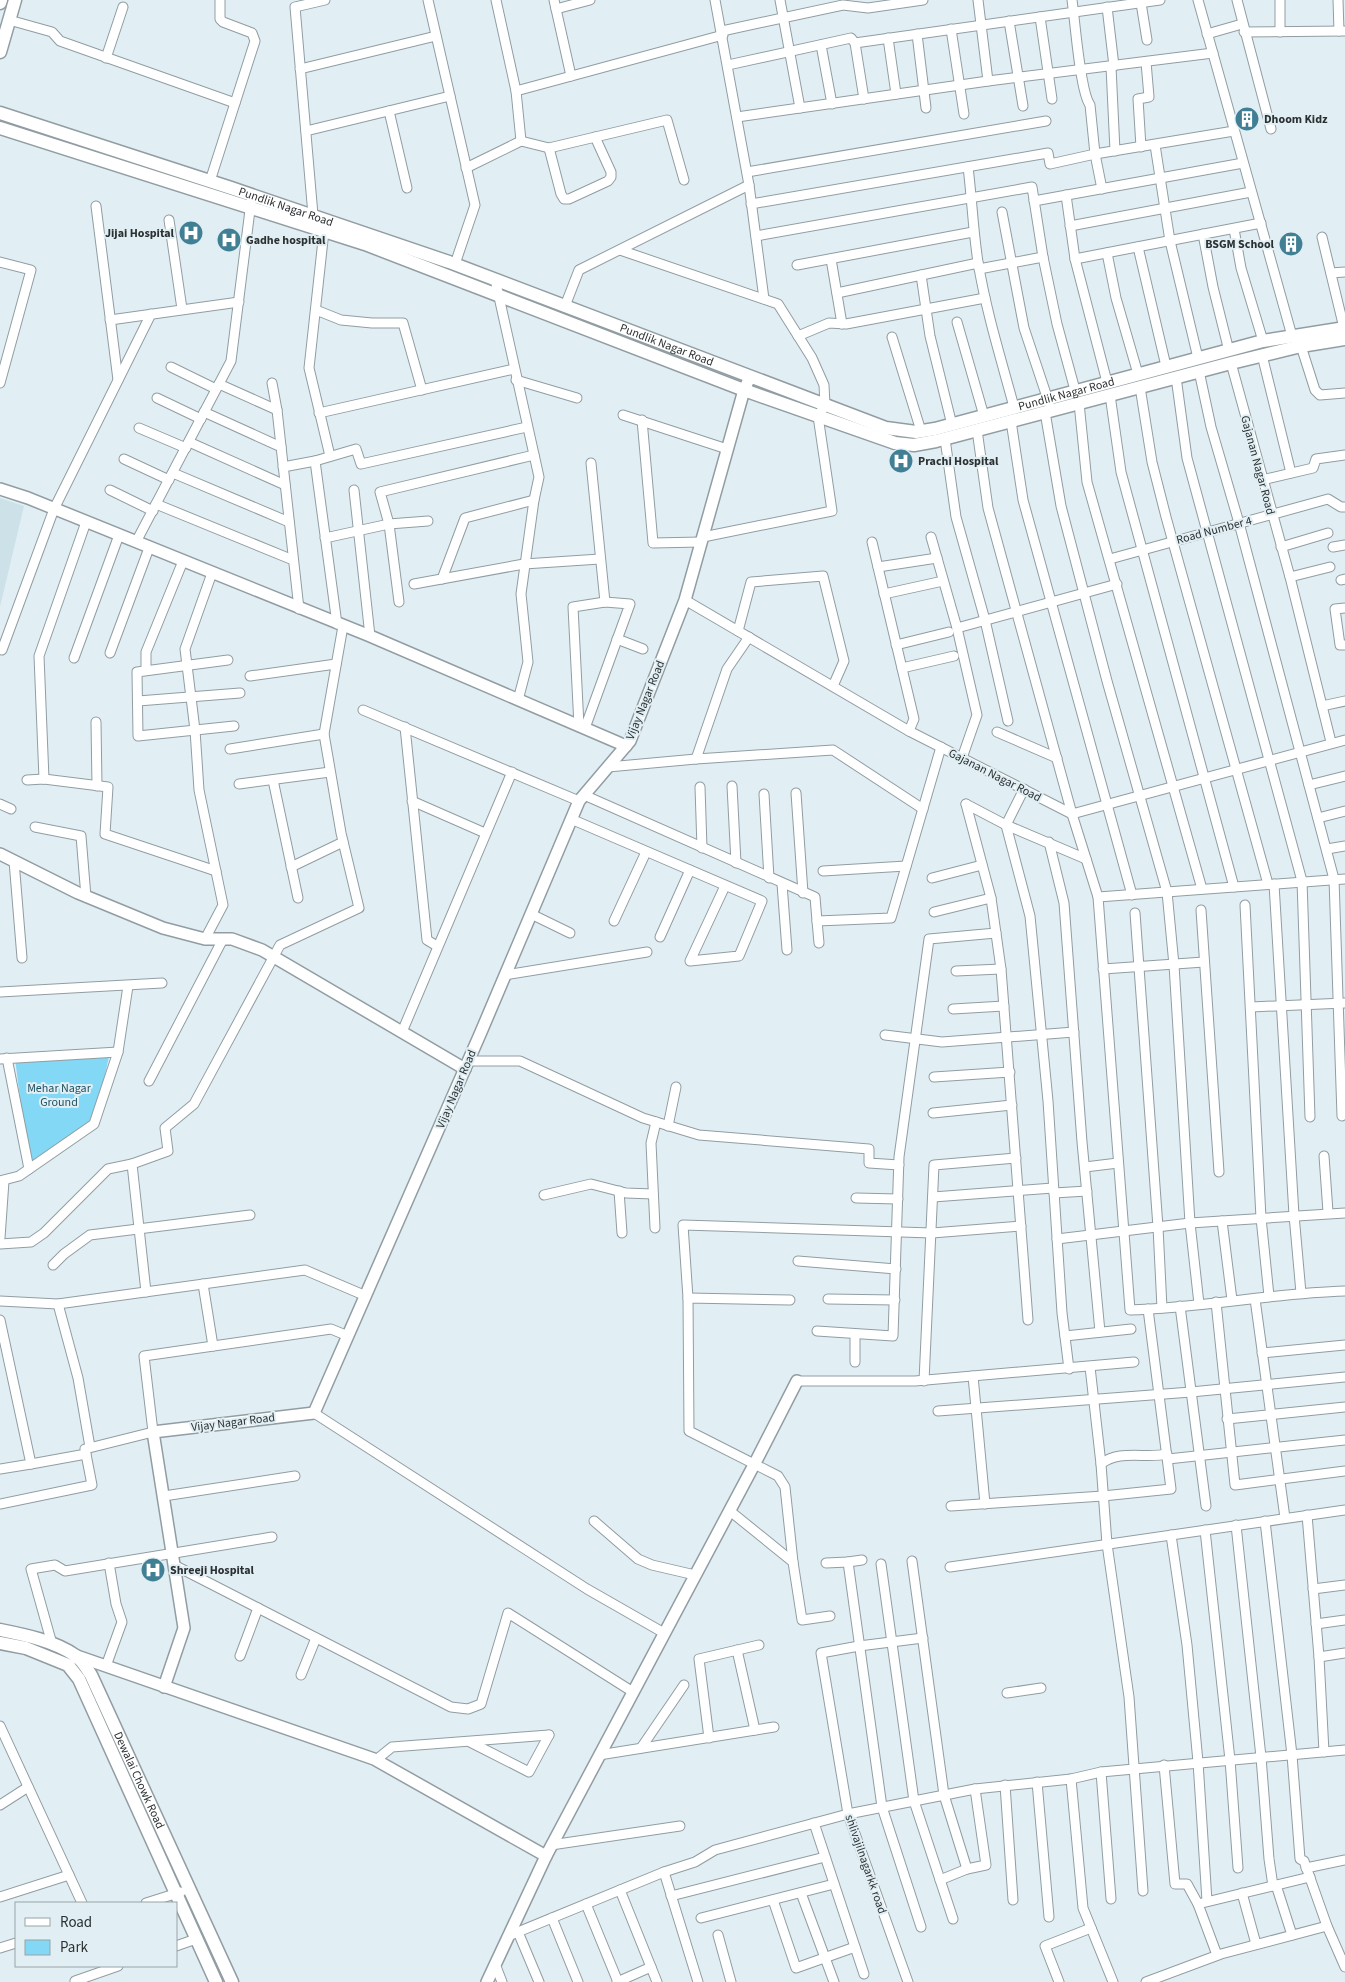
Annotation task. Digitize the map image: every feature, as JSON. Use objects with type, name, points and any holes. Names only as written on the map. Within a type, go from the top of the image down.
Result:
[{"type":"main road","points":[[0,52],[15,0]]},
{"type":"main road","name":"Pundlik Nagar Road","points":[[0,112],[210,181],[252,201]]},
{"type":"main road","name":"Pundlik Nagar Road","points":[[0,128],[110,163],[252,201],[311,221],[455,264],[750,377],[821,411],[895,443],[914,445],[944,439],[1010,421],[1048,407],[1075,390],[1107,382],[1176,377],[1198,365]]},
{"type":"main road","points":[[110,163],[114,150]]},
{"type":"main road","name":"Pundlik Nagar Road","points":[[311,221],[324,231],[365,244],[498,294],[744,390],[886,428],[916,432],[952,425],[1014,407],[1048,407],[1079,403],[1110,395],[1166,366],[1198,365],[1230,357],[1263,342],[1292,336],[1345,332]]},
{"type":"main road","name":"Pundlik Nagar Road","points":[[1230,357],[1262,355],[1301,346],[1345,332]]},
{"type":"main road","name":"Dewalai Chowk Road","points":[[0,1630],[32,1637],[52,1644],[91,1675],[232,1982]]},
{"type":"main road","points":[[0,1644],[26,1648],[72,1661]]},
{"type":"main road","name":"Dewalai Chowk Road","points":[[72,1661],[216,1982]]},
{"type":"street","points":[[210,181],[255,41],[255,36],[252,33],[223,22],[218,15],[220,0]]},
{"type":"street","points":[[311,221],[306,131],[295,7],[325,0]]},
{"type":"street","points":[[428,0],[475,206],[455,264]]},
{"type":"street","points":[[496,0],[516,91],[521,141]]},
{"type":"street","points":[[571,76],[555,5],[590,0]]},
{"type":"street","points":[[715,0],[749,185],[764,299]]},
{"type":"street","points":[[780,0],[800,108]]},
{"type":"street","points":[[516,91],[722,33],[783,18],[843,5],[868,8],[923,0]]},
{"type":"street","points":[[978,0],[988,81]]},
{"type":"street","points":[[1072,0],[1081,70],[1087,101],[1090,105],[1095,154],[1102,189]]},
{"type":"street","points":[[855,43],[1160,0]]},
{"type":"street","points":[[1198,0],[1292,336],[1301,346],[1315,390],[1320,395],[1345,393]]},
{"type":"street","points":[[1237,0],[1243,28],[1272,129]]},
{"type":"street","points":[[1280,0],[1280,32]]},
{"type":"street","points":[[1207,34],[1243,28],[1280,32],[1342,31],[1338,0]]},
{"type":"street","points":[[1141,3],[1146,40]]},
{"type":"street","points":[[106,58],[123,7]]},
{"type":"street","points":[[1107,8],[1113,66],[1115,151]]},
{"type":"street","points":[[1040,17],[1052,99]]},
{"type":"street","points":[[9,20],[52,32],[60,42],[235,102]]},
{"type":"street","points":[[1009,21],[1023,106]]},
{"type":"street","points":[[951,29],[964,114]]},
{"type":"street","points":[[917,34],[926,108]]},
{"type":"street","points":[[300,69],[436,36]]},
{"type":"street","points":[[728,65],[851,38],[855,43],[864,99]]},
{"type":"street","points":[[888,38],[896,94]]},
{"type":"street","points":[[821,45],[832,104]]},
{"type":"street","points":[[737,117],[988,81],[1213,53]]},
{"type":"street","points":[[1141,148],[1138,99],[1149,97],[1146,62]]},
{"type":"street","points":[[306,131],[450,96]]},
{"type":"street","points":[[389,111],[407,188]]},
{"type":"street","points":[[466,168],[521,141],[549,148],[666,120],[684,180]]},
{"type":"street","points":[[746,172],[1046,121]]},
{"type":"street","points":[[751,204],[1048,153],[1050,164],[1095,154],[1141,148],[1234,131]]},
{"type":"street","points":[[549,148],[561,194],[564,199],[569,199],[608,181],[611,177],[611,172],[595,137]]},
{"type":"street","points":[[1154,145],[1170,240],[1211,427],[1239,523],[1298,751],[1334,879],[1342,1003],[1342,1116]]},
{"type":"street","points":[[1034,201],[1243,163]]},
{"type":"street","points":[[968,167],[972,199],[973,232],[985,298],[1014,407]]},
{"type":"street","points":[[565,306],[579,270],[749,185]]},
{"type":"street","points":[[756,236],[1032,187],[1043,257],[1057,324],[1075,390]]},
{"type":"street","points":[[1070,226],[1252,192]]},
{"type":"street","points":[[1066,195],[1075,259],[1107,382]]},
{"type":"street","points":[[136,542],[231,361],[252,201]]},
{"type":"street","points":[[96,206],[118,380]]},
{"type":"street","points":[[1002,212],[1024,328],[1048,407],[1061,506],[1139,796],[1167,892],[1174,964],[1190,1223],[1199,1304]]},
{"type":"street","points":[[169,220],[182,309]]},
{"type":"street","points":[[1075,259],[1260,223]]},
{"type":"street","points":[[1234,229],[1241,268],[1263,342]]},
{"type":"street","points":[[324,231],[309,368],[330,456]]},
{"type":"street","points":[[797,265],[973,232]]},
{"type":"street","name":"Gajanan Nagar Road","points":[[1203,234],[1213,288],[1230,357],[1290,577],[1331,742]]},
{"type":"street","points":[[1322,237],[1345,332]]},
{"type":"street","points":[[1138,247],[1166,366]]},
{"type":"street","points":[[620,250],[778,304],[812,358],[824,385],[821,411],[832,511],[702,539],[653,543],[642,420]]},
{"type":"street","points":[[1107,253],[1116,298],[1139,380],[1152,462],[1236,768],[1271,884],[1282,1005],[1294,1215],[1301,1292]]},
{"type":"street","points":[[837,293],[920,275],[1043,257]]},
{"type":"street","points":[[831,260],[842,324]]},
{"type":"street","points":[[0,262],[31,270],[0,383]]},
{"type":"street","points":[[1331,274],[1345,272]]},
{"type":"street","points":[[920,275],[930,336],[952,425]]},
{"type":"street","points":[[495,279],[539,477],[524,564],[521,594],[528,662],[518,700]]},
{"type":"street","points":[[798,336],[829,323],[842,324],[985,298]]},
{"type":"street","points":[[110,320],[239,302]]},
{"type":"street","points":[[316,310],[341,320],[403,323],[422,390]]},
{"type":"street","points":[[2,650],[54,509],[151,314]]},
{"type":"street","points":[[957,322],[984,416]]},
{"type":"street","points":[[892,337],[921,431]]},
{"type":"street","points":[[1262,355],[1291,473]]},
{"type":"street","points":[[171,367],[277,410]]},
{"type":"street","points":[[319,413],[514,369]]},
{"type":"street","name":"Vijay Nagar Road","points":[[153,1432],[314,1413],[571,819],[581,798],[630,741],[685,600],[744,390],[750,377]]},
{"type":"street","points":[[1176,377],[1187,458],[1302,882],[1310,1117]]},
{"type":"street","points":[[516,380],[576,398]]},
{"type":"street","points":[[272,383],[277,410],[299,609]]},
{"type":"street","points":[[1110,395],[1121,472],[1234,887]]},
{"type":"street","points":[[156,398],[281,447]]},
{"type":"street","points":[[1079,403],[1087,482],[1202,889]]},
{"type":"street","points":[[624,415],[727,449]]},
{"type":"street","points":[[1010,421],[1023,500],[1132,895]]},
{"type":"street","points":[[283,467],[315,461],[356,449],[361,464],[527,427]]},
{"type":"street","points":[[140,428],[285,484]]},
{"type":"street","points":[[977,430],[988,508],[1072,814],[1098,897],[1130,1310],[1232,1300],[1255,1300],[1268,1296],[1301,1292],[1345,1291]]},
{"type":"street","points":[[944,439],[956,517],[985,620],[1008,721]]},
{"type":"street","points":[[399,602],[389,524],[380,492],[534,455]]},
{"type":"street","points":[[1262,480],[1313,468],[1316,459],[1345,455]]},
{"type":"street","points":[[124,459],[289,522]]},
{"type":"street","points":[[0,1244],[32,1242],[44,1233],[108,1170],[132,1164],[168,1151],[165,1128],[194,1104],[280,945],[359,908],[343,842],[324,734],[336,664],[340,625],[315,461]]},
{"type":"street","points":[[591,463],[605,602]]},
{"type":"street","points":[[0,488],[370,636],[626,746]]},
{"type":"street","points":[[110,490],[294,560]]},
{"type":"street","points":[[354,490],[370,636]]},
{"type":"street","name":"Road Number 4","points":[[1110,559],[1328,499],[1341,507],[1345,507]]},
{"type":"street","points":[[442,579],[465,518],[534,500]]},
{"type":"street","points":[[326,538],[389,524],[428,521]]},
{"type":"street","points":[[44,779],[39,656],[86,522]]},
{"type":"street","points":[[1281,547],[1328,533]]},
{"type":"street","points":[[74,658],[119,535]]},
{"type":"street","points":[[931,537],[943,581],[953,630],[977,715],[962,758]]},
{"type":"street","points":[[872,542],[914,719],[909,730]]},
{"type":"street","points":[[1332,547],[1345,545]]},
{"type":"street","points":[[110,653],[150,548]]},
{"type":"street","points":[[878,567],[937,558]]},
{"type":"street","points":[[414,584],[524,564],[600,559]]},
{"type":"street","points":[[146,670],[146,652],[183,561]]},
{"type":"street","points":[[1290,577],[1330,567]]},
{"type":"street","points":[[205,939],[223,905],[199,790],[195,730],[185,649],[212,573]]},
{"type":"street","points":[[738,631],[751,582],[823,576],[844,661],[833,686]]},
{"type":"street","points":[[884,594],[943,581]]},
{"type":"street","points":[[896,645],[1117,584]]},
{"type":"street","name":"Gajanan Nagar Road","points":[[685,600],[909,730],[1072,814]]},
{"type":"street","points":[[605,602],[630,604],[582,727],[573,607],[605,602]]},
{"type":"street","points":[[1345,608],[1335,609],[1340,646],[1345,645]]},
{"type":"street","points":[[696,759],[728,669],[748,637]]},
{"type":"street","points":[[617,639],[643,649]]},
{"type":"street","points":[[902,668],[954,656]]},
{"type":"street","points":[[228,660],[137,672],[138,736],[234,726]]},
{"type":"street","points":[[250,676],[336,664]]},
{"type":"street","points":[[138,701],[240,693]]},
{"type":"street","points":[[1322,706],[1345,701]]},
{"type":"street","points":[[363,710],[702,848],[815,897],[819,943]]},
{"type":"street","points":[[96,722],[97,786]]},
{"type":"street","points":[[405,728],[427,940],[437,946]]},
{"type":"street","points":[[997,732],[1057,758]]},
{"type":"street","points":[[230,749],[324,734]]},
{"type":"street","points":[[1072,814],[1331,742],[1345,740]]},
{"type":"street","points":[[817,921],[891,918],[941,747]]},
{"type":"street","points":[[608,767],[833,750],[923,809]]},
{"type":"street","points":[[239,784],[330,772]]},
{"type":"street","points":[[402,1032],[512,772]]},
{"type":"street","points":[[1309,785],[1345,776]]},
{"type":"street","points":[[28,780],[44,779],[108,787],[105,834],[216,871]]},
{"type":"street","points":[[273,780],[298,898]]},
{"type":"street","points":[[732,786],[736,863]]},
{"type":"street","points":[[700,787],[702,848]]},
{"type":"street","points":[[1024,789],[1006,825],[1030,916],[1069,1369]]},
{"type":"street","points":[[796,793],[803,893]]},
{"type":"street","points":[[764,794],[769,878]]},
{"type":"street","points":[[412,801],[485,833]]},
{"type":"street","points":[[0,804],[11,809]]},
{"type":"street","points":[[1028,1320],[1001,969],[991,898],[966,804],[1006,825],[1086,859]]},
{"type":"street","points":[[1318,818],[1345,811]]},
{"type":"street","points":[[571,819],[762,901],[739,956],[690,960],[725,886]]},
{"type":"street","points":[[35,827],[81,836],[86,897]]},
{"type":"street","points":[[291,867],[343,842]]},
{"type":"street","points":[[1049,842],[1064,903],[1100,1332]]},
{"type":"street","points":[[1327,850],[1345,846]]},
{"type":"street","points":[[614,921],[646,852]]},
{"type":"street","points":[[0,854],[86,897],[164,928],[205,939],[232,939],[262,950],[402,1032],[466,1065],[520,1061],[643,1118],[698,1135],[870,1150],[869,1163],[899,1165]]},
{"type":"street","points":[[14,862],[22,958]]},
{"type":"street","points":[[932,878],[982,865]]},
{"type":"street","points":[[823,871],[906,866]]},
{"type":"street","points":[[660,938],[690,870]]},
{"type":"street","points":[[1098,897],[1345,879]]},
{"type":"street","points":[[782,884],[786,950]]},
{"type":"street","points":[[934,912],[991,898]]},
{"type":"street","points":[[1245,905],[1261,1218],[1268,1296]]},
{"type":"street","points":[[1201,910],[1219,1172]]},
{"type":"street","points":[[1135,913],[1158,1227],[1162,1308]]},
{"type":"street","points":[[531,914],[570,933]]},
{"type":"street","points":[[817,1331],[893,1336],[899,1165],[929,939],[996,933]]},
{"type":"street","points":[[149,1081],[223,939]]},
{"type":"street","points":[[505,975],[647,952]]},
{"type":"street","points":[[1104,969],[1204,962]]},
{"type":"street","points":[[956,971],[1001,969]]},
{"type":"street","points":[[0,992],[162,983]]},
{"type":"street","points":[[0,1238],[2,1181],[19,1176],[94,1124],[118,1052],[128,986]]},
{"type":"street","points":[[1251,1007],[1342,1003]]},
{"type":"street","points":[[953,1009],[1004,1006]]},
{"type":"street","points":[[885,1035],[942,1042],[1074,1032]]},
{"type":"street","points":[[29,1169],[3,1058],[118,1052]]},
{"type":"street","points":[[934,1077],[1010,1072]]},
{"type":"street","points":[[668,1126],[676,1087]]},
{"type":"street","points":[[933,1113],[1012,1105]]},
{"type":"street","points":[[655,1228],[651,1144],[656,1122]]},
{"type":"street","points":[[1324,1156],[1328,1212]]},
{"type":"street","points":[[924,1381],[934,1165],[1016,1158]]},
{"type":"street","points":[[132,1164],[146,1292]]},
{"type":"street","points":[[1085,1167],[1118,1164]]},
{"type":"street","points":[[544,1195],[591,1184],[626,1193],[653,1194]]},
{"type":"street","points":[[933,1197],[1018,1190],[1087,1192]]},
{"type":"street","points":[[619,1191],[622,1233]]},
{"type":"street","points":[[856,1198],[898,1199]]},
{"type":"street","points":[[1057,1239],[1190,1223],[1328,1212],[1345,1213]]},
{"type":"street","points":[[53,1265],[64,1254],[90,1235],[250,1215]]},
{"type":"street","points":[[1222,1221],[1232,1300]]},
{"type":"street","points":[[830,1616],[802,1620],[793,1562],[785,1487],[778,1476],[689,1432],[688,1298],[683,1225],[897,1233],[932,1233],[1021,1226]]},
{"type":"street","points":[[798,1261],[896,1268]]},
{"type":"street","points":[[0,1301],[58,1304],[305,1270],[366,1296]]},
{"type":"street","points":[[203,1284],[213,1346]]},
{"type":"street","points":[[688,1298],[790,1300]]},
{"type":"street","points":[[828,1299],[894,1300]]},
{"type":"street","points":[[1255,1300],[1285,1518]]},
{"type":"street","points":[[1216,1302],[1223,1389],[1235,1485],[1345,1471]]},
{"type":"street","points":[[0,1504],[92,1485],[78,1378],[58,1304]]},
{"type":"street","points":[[1180,1306],[1206,1506]]},
{"type":"street","points":[[951,1506],[1104,1496],[1171,1489],[1148,1309]]},
{"type":"street","points":[[0,1320],[31,1464]]},
{"type":"street","points":[[164,1687],[184,1628],[153,1432],[144,1356],[331,1329],[348,1336]]},
{"type":"street","points":[[1065,1336],[1131,1329]]},
{"type":"street","points":[[855,1334],[855,1362]]},
{"type":"street","points":[[1262,1353],[1345,1344]]},
{"type":"street","points":[[487,1982],[495,1964],[513,1934],[549,1850],[730,1511],[797,1381],[924,1381],[1134,1362]]},
{"type":"street","points":[[1090,1367],[1101,1464],[1107,1544],[1129,1697],[1143,1891]]},
{"type":"street","points":[[973,1376],[985,1504]]},
{"type":"street","points":[[938,1411],[1191,1392],[1345,1378]]},
{"type":"street","points":[[1227,1420],[1345,1407]]},
{"type":"street","points":[[314,1413],[587,1589],[664,1633]]},
{"type":"street","points":[[0,1469],[31,1464],[153,1432]]},
{"type":"street","points":[[1101,1464],[1108,1458],[1121,1456],[1200,1456],[1345,1440]]},
{"type":"street","points":[[164,1496],[295,1476]]},
{"type":"street","points":[[950,1567],[1345,1510]]},
{"type":"street","points":[[730,1511],[793,1562]]},
{"type":"street","points":[[1307,1515],[1319,1657],[1324,1752]]},
{"type":"street","points":[[594,1521],[638,1560],[695,1575]]},
{"type":"street","points":[[1265,1521],[1292,1755],[1300,1858],[1304,1861],[1327,1926],[1345,1967]]},
{"type":"street","points":[[1236,1525],[1262,1757],[1269,1859],[1274,1885],[1292,1935]]},
{"type":"street","points":[[1204,1530],[1230,1760],[1238,1868]]},
{"type":"street","points":[[1171,1535],[1187,1645],[1198,1762],[1207,1901]]},
{"type":"street","points":[[52,1644],[31,1569],[55,1565],[65,1571],[272,1537]]},
{"type":"street","points":[[826,1563],[862,1560]]},
{"type":"street","points":[[912,1561],[944,1795],[967,1869]]},
{"type":"street","points":[[848,1562],[858,1646],[882,1807],[920,1927]]},
{"type":"street","points":[[106,1666],[122,1622],[116,1604],[109,1563]]},
{"type":"street","points":[[881,1564],[914,1801],[953,1919]]},
{"type":"street","points":[[174,1565],[451,1707],[468,1709],[482,1704],[508,1613],[633,1692]]},
{"type":"street","points":[[1313,1589],[1345,1585]]},
{"type":"street","points":[[240,1656],[258,1608]]},
{"type":"street","points":[[1316,1624],[1345,1620]]},
{"type":"street","points":[[301,1675],[316,1638]]},
{"type":"street","points":[[858,1646],[923,1638]]},
{"type":"street","points":[[708,1738],[698,1661],[703,1656],[759,1645]]},
{"type":"street","name":"shlivajilnagarkk road","points":[[858,1646],[821,1654],[848,1814],[908,1982]]},
{"type":"street","points":[[738,1650],[755,1730]]},
{"type":"street","points":[[1319,1657],[1345,1653]]},
{"type":"street","points":[[72,1661],[106,1666],[376,1760],[549,1850],[680,1826]]},
{"type":"street","points":[[641,1748],[684,1685]]},
{"type":"street","points":[[1007,1693],[1041,1688]]},
{"type":"street","points":[[0,1726],[82,1902]]},
{"type":"street","points":[[599,1755],[774,1727]]},
{"type":"street","points":[[376,1760],[392,1748],[549,1735],[529,1772],[470,1742]]},
{"type":"street","points":[[513,1934],[664,1872],[696,1862],[715,1850],[848,1814],[974,1790],[1071,1779],[1101,1772],[1345,1750]]},
{"type":"street","points":[[1164,1765],[1175,1884],[1187,1884],[1198,1904],[1217,1955]]},
{"type":"street","points":[[1101,1772],[1111,1899]]},
{"type":"street","points":[[1071,1779],[1083,1908],[1113,1982]]},
{"type":"street","points":[[1037,1782],[1049,1917]]},
{"type":"street","points":[[1005,1785],[1013,1900]]},
{"type":"street","points":[[0,1805],[28,1787]]},
{"type":"street","points":[[940,1880],[967,1869],[986,1865],[974,1790]]},
{"type":"street","points":[[814,1823],[864,1974]]},
{"type":"street","points":[[671,1896],[825,1857]]},
{"type":"street","points":[[1306,1868],[1345,1860]]},
{"type":"street","points":[[664,1872],[698,1982]]},
{"type":"street","points":[[0,1897],[69,1875]]},
{"type":"street","points":[[1198,1904],[1310,1877]]},
{"type":"street","points":[[701,1918],[834,1884]]},
{"type":"street","points":[[149,1902],[190,1890]]},
{"type":"street","points":[[620,1890],[657,1982]]},
{"type":"street","points":[[801,1893],[834,1982]]},
{"type":"street","points":[[1242,1893],[1256,1944]]},
{"type":"street","points":[[773,1900],[796,1968],[855,1947]]},
{"type":"street","points":[[586,1904],[617,1982],[651,1967]]},
{"type":"street","points":[[552,1918],[578,1982]]},
{"type":"street","points":[[1146,1982],[1164,1979],[1217,1955],[1327,1926]]},
{"type":"street","points":[[1059,1982],[1045,1946],[1092,1928]]},
{"type":"street","points":[[513,1934],[539,1982]]},
{"type":"street","points":[[718,1935],[731,1982]]},
{"type":"street","points":[[178,1945],[196,1939]]},
{"type":"street","points":[[0,1948],[15,1943]]},
{"type":"street","points":[[495,1964],[502,1982]]},
{"type":"street","points":[[75,1981],[115,1967]]},
{"type":"shaded area","name":"Gadhe hospital","points":[[235,232],[238,244],[222,247],[220,235]]},
{"type":"shaded area","points":[[0,498],[24,506],[0,607]]},
{"type":"green space","name":"Mehar Nagar Ground","points":[[110,1052],[94,1124],[29,1169],[15,1058]]},
{"type":"place","name":"Dhoom Kidz","points":[[1247,119]]},
{"type":"place","name":"Jijai Hospital","points":[[191,233]]},
{"type":"place","name":"Gadhe hospital","points":[[229,240]]},
{"type":"place","name":"BSGM School","points":[[1291,244]]},
{"type":"place","name":"Prachi Hospital","points":[[901,461]]},
{"type":"place","name":"Shreeji Hospital","points":[[153,1570]]}]
